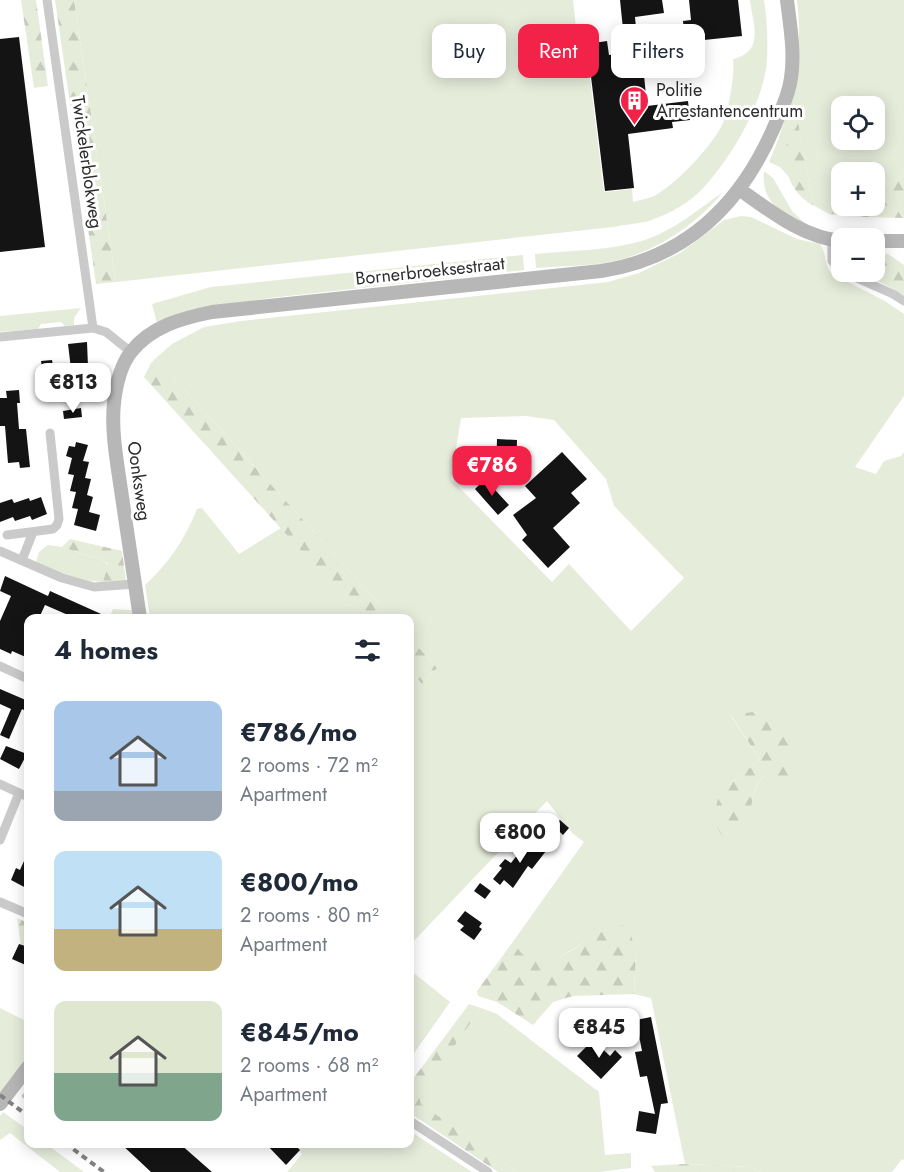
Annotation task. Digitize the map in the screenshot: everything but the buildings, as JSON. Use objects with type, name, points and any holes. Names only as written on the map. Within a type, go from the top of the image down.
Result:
[{"type":"main road","name":"Bornerbroeksestraat","points":[[131,352],[142,340],[165,326],[195,315],[601,271],[635,264],[666,251],[718,214],[759,162],[787,96],[792,77],[787,0]]},
{"type":"main road","points":[[739,189],[780,218],[831,239]]},
{"type":"main road","points":[[885,241],[904,241]]},
{"type":"main road","name":"Oonksweg","points":[[131,352],[117,383],[113,405],[113,425],[139,614]]},
{"type":"main road","points":[[0,1104],[24,1072]]},
{"type":"street","name":"Twickelerblokweg","points":[[47,0],[93,328]]},
{"type":"street","points":[[866,282],[904,301]]},
{"type":"street","points":[[0,337],[93,328],[106,332],[131,352]]},
{"type":"street","points":[[7,535],[53,529],[57,525],[59,519],[50,433]]},
{"type":"street","points":[[22,560],[33,532]]},
{"type":"street","points":[[0,551],[62,578],[94,588],[135,584]]},
{"type":"street","points":[[0,666],[24,677]]},
{"type":"street","points":[[0,784],[24,795]]},
{"type":"street","points":[[0,840],[19,793]]},
{"type":"street","points":[[0,902],[24,912]]},
{"type":"street","points":[[414,1123],[488,1172]]},
{"type":"green space","points":[[21,0],[36,0],[48,86],[34,88]]},
{"type":"green space","points":[[55,0],[74,0],[116,282],[96,284]]},
{"type":"green space","points":[[74,0],[573,0],[576,24],[518,24],[518,78],[590,78],[604,192],[632,189],[633,202],[652,197],[671,184],[692,164],[718,132],[723,123],[729,100],[733,59],[750,50],[755,36],[750,0],[764,0],[767,30],[765,76],[745,128],[715,175],[704,187],[687,202],[661,216],[649,221],[613,227],[116,282]]},
{"type":"green space","points":[[797,0],[904,0],[904,176],[885,186],[885,162],[831,162],[831,213],[829,214],[813,205],[797,117],[787,147],[786,162],[789,177],[780,167],[769,162],[784,123],[794,83],[799,41]]},
{"type":"green space","points":[[797,116],[813,205],[794,187],[785,161],[789,136]]},
{"type":"green space","points":[[764,171],[773,178],[792,211],[809,227],[783,212],[770,200],[764,183]]},
{"type":"green space","points":[[904,176],[904,218],[853,216],[885,216],[885,186]]},
{"type":"green space","points":[[723,192],[688,226],[646,251],[605,263],[536,268],[535,254],[632,244],[656,236],[686,219]]},
{"type":"green space","points":[[741,216],[751,217],[797,239],[820,244],[831,272],[831,282],[848,282],[885,301],[904,314],[904,396],[855,467],[876,474],[884,461],[901,456],[904,452],[904,1160],[902,1159],[892,1172],[761,1172],[751,1167],[685,1164],[651,998],[634,994],[636,953],[607,929],[547,962],[535,962],[523,956],[512,943],[584,842],[572,833],[547,801],[414,941],[414,675],[422,684],[437,668],[414,642],[414,614],[388,614],[156,358],[172,344],[204,327],[241,321],[608,282],[639,273],[680,253],[724,220]],"holes":[[[526,416],[554,420],[606,479],[614,506],[684,578],[631,631],[569,564],[552,582],[451,479],[461,418]],[[752,712],[767,715],[782,729],[769,773],[759,782],[752,801],[723,789],[760,760],[731,716]]]},
{"type":"green space","points":[[885,254],[904,265],[904,295],[880,282],[885,282]]},
{"type":"green space","points":[[523,255],[524,270],[270,298],[190,311],[157,323],[152,304],[211,287]]},
{"type":"green space","points":[[81,308],[74,318],[74,325],[65,326],[61,322],[41,324],[38,329],[0,332],[0,316]]},
{"type":"green space","points":[[156,358],[388,614],[358,614],[144,377]]},
{"type":"green space","points":[[202,508],[239,554],[281,528],[358,614],[149,614],[145,585],[169,559],[182,540],[197,509]]},
{"type":"green space","points":[[70,539],[122,551],[126,581],[103,582],[108,564],[62,547]]},
{"type":"green space","points":[[48,545],[62,547],[104,561],[108,565],[103,582],[80,580],[35,565],[39,552]]},
{"type":"green space","points":[[113,609],[132,610],[132,614],[111,614]]},
{"type":"green space","points":[[414,642],[437,668],[422,684],[414,675]]},
{"type":"green space","points":[[762,713],[774,719],[785,734],[794,763],[794,780],[783,795],[769,773],[761,779],[753,796],[750,815],[743,833],[736,841],[726,840],[716,822],[717,802],[723,789],[760,760],[731,715]]},
{"type":"green space","points":[[17,918],[24,921],[24,966]]},
{"type":"green space","points":[[628,924],[636,953],[634,994],[573,996],[553,1002],[533,1025],[497,1002],[478,996],[477,991],[512,943],[533,961],[541,962],[560,957],[605,930]]},
{"type":"green space","points":[[414,973],[450,1002],[414,1053]]},
{"type":"green space","points":[[469,1004],[481,1008],[419,1096],[421,1104],[517,1172],[498,1172],[414,1116],[414,1078]]},
{"type":"green space","points":[[0,1008],[24,1020],[24,1063],[0,1095]]},
{"type":"green space","points":[[481,1008],[497,1014],[599,1092],[605,1155],[631,1153],[631,1168],[599,1172],[517,1172],[420,1104],[418,1096]]},
{"type":"green space","points":[[3,1112],[24,1127],[24,1144],[10,1133],[0,1140],[0,1116]]},
{"type":"green space","points":[[414,1134],[472,1172],[287,1172],[302,1154],[297,1149],[414,1148]]},
{"type":"green space","points":[[29,1148],[52,1148],[84,1172],[60,1172]]},
{"type":"green space","points":[[682,1164],[751,1167],[761,1172],[655,1172],[651,1166]]},
{"type":"railway","points":[[0,1095],[24,1113]]},
{"type":"railway","points":[[72,1148],[104,1172]]},
{"type":"place","name":"Politie Arrestantencentrum","points":[[635,126]]}]
